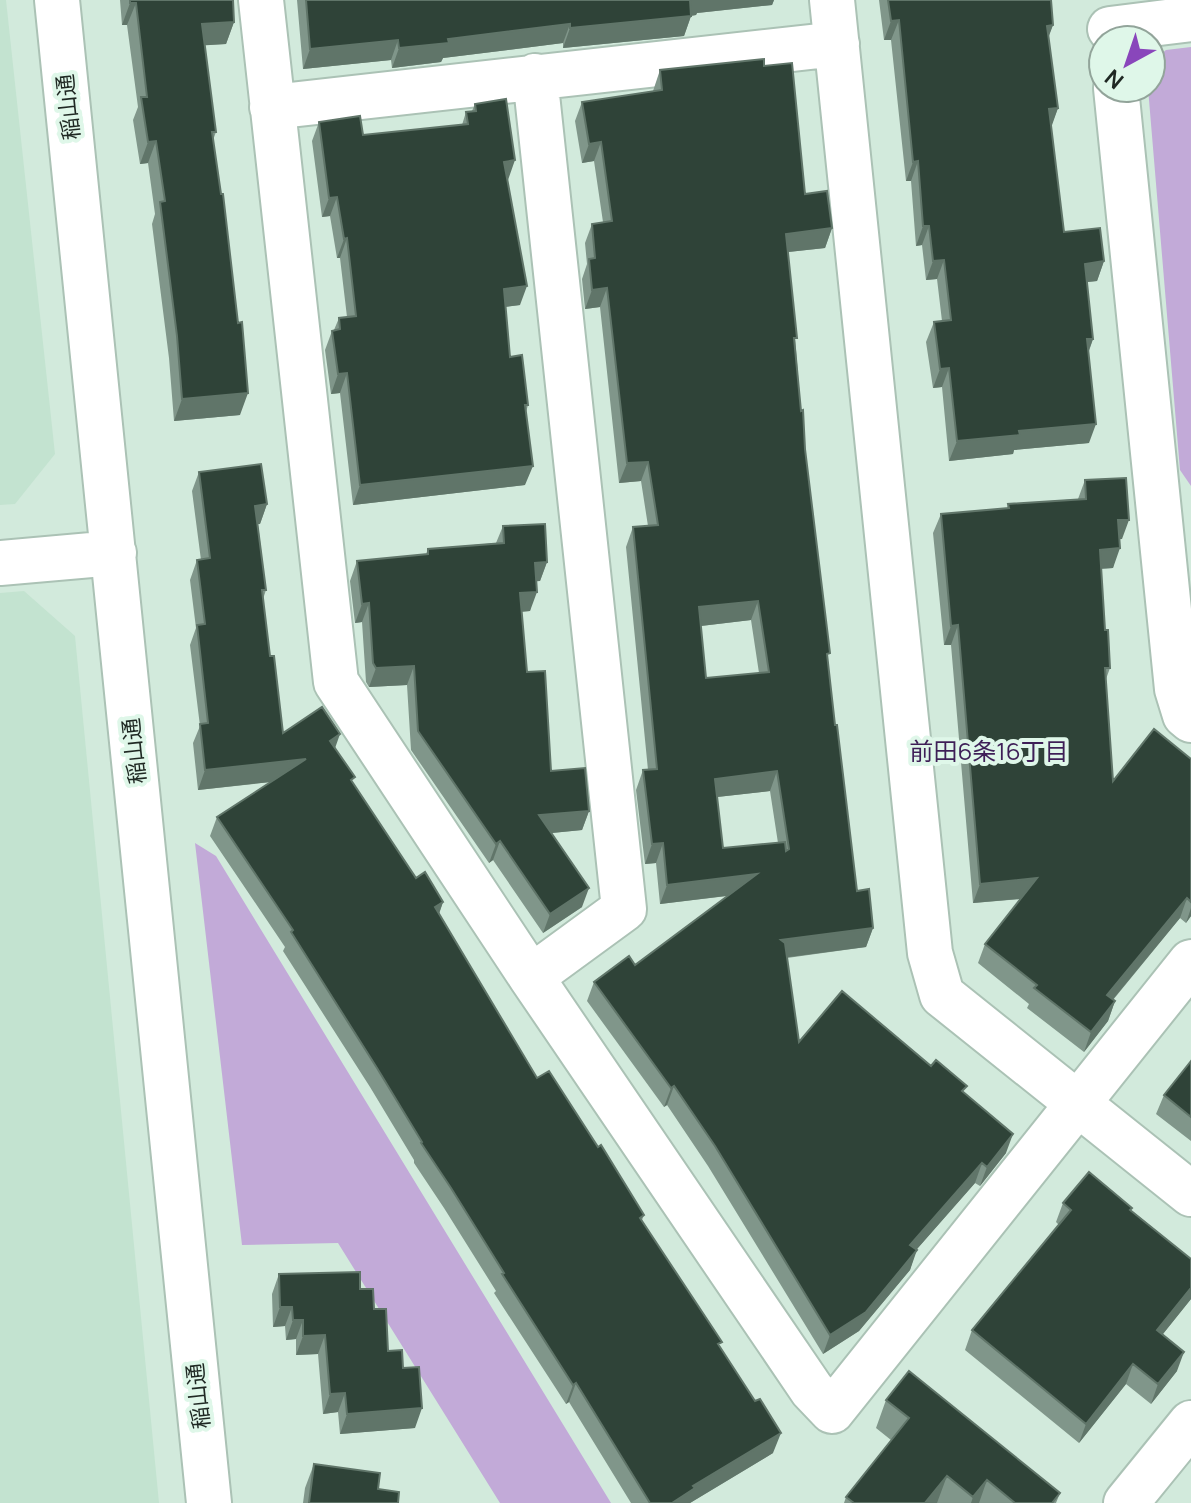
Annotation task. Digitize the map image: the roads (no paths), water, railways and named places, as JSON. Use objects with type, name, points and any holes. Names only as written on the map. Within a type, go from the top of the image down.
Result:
[{"type":"street","name":"稲山通","points":[[57,0],[209,1503]]},
{"type":"street","points":[[261,0],[336,682],[531,977],[812,1390],[832,1411],[1191,962]]},
{"type":"street","points":[[832,0],[930,953],[942,995],[1191,1194]]},
{"type":"street","points":[[1109,23],[1191,19]]},
{"type":"street","points":[[272,107],[837,44]]},
{"type":"street","points":[[531,977],[624,909],[535,76]]},
{"type":"street","points":[[1118,104],[1178,551],[1177,689],[1185,715],[1191,720]]},
{"type":"street","points":[[0,563],[114,553]]},
{"type":"street","points":[[1126,1503],[1191,1423]]},
{"type":"district","name":"前田6条16丁目","points":[[989,750]]}]
